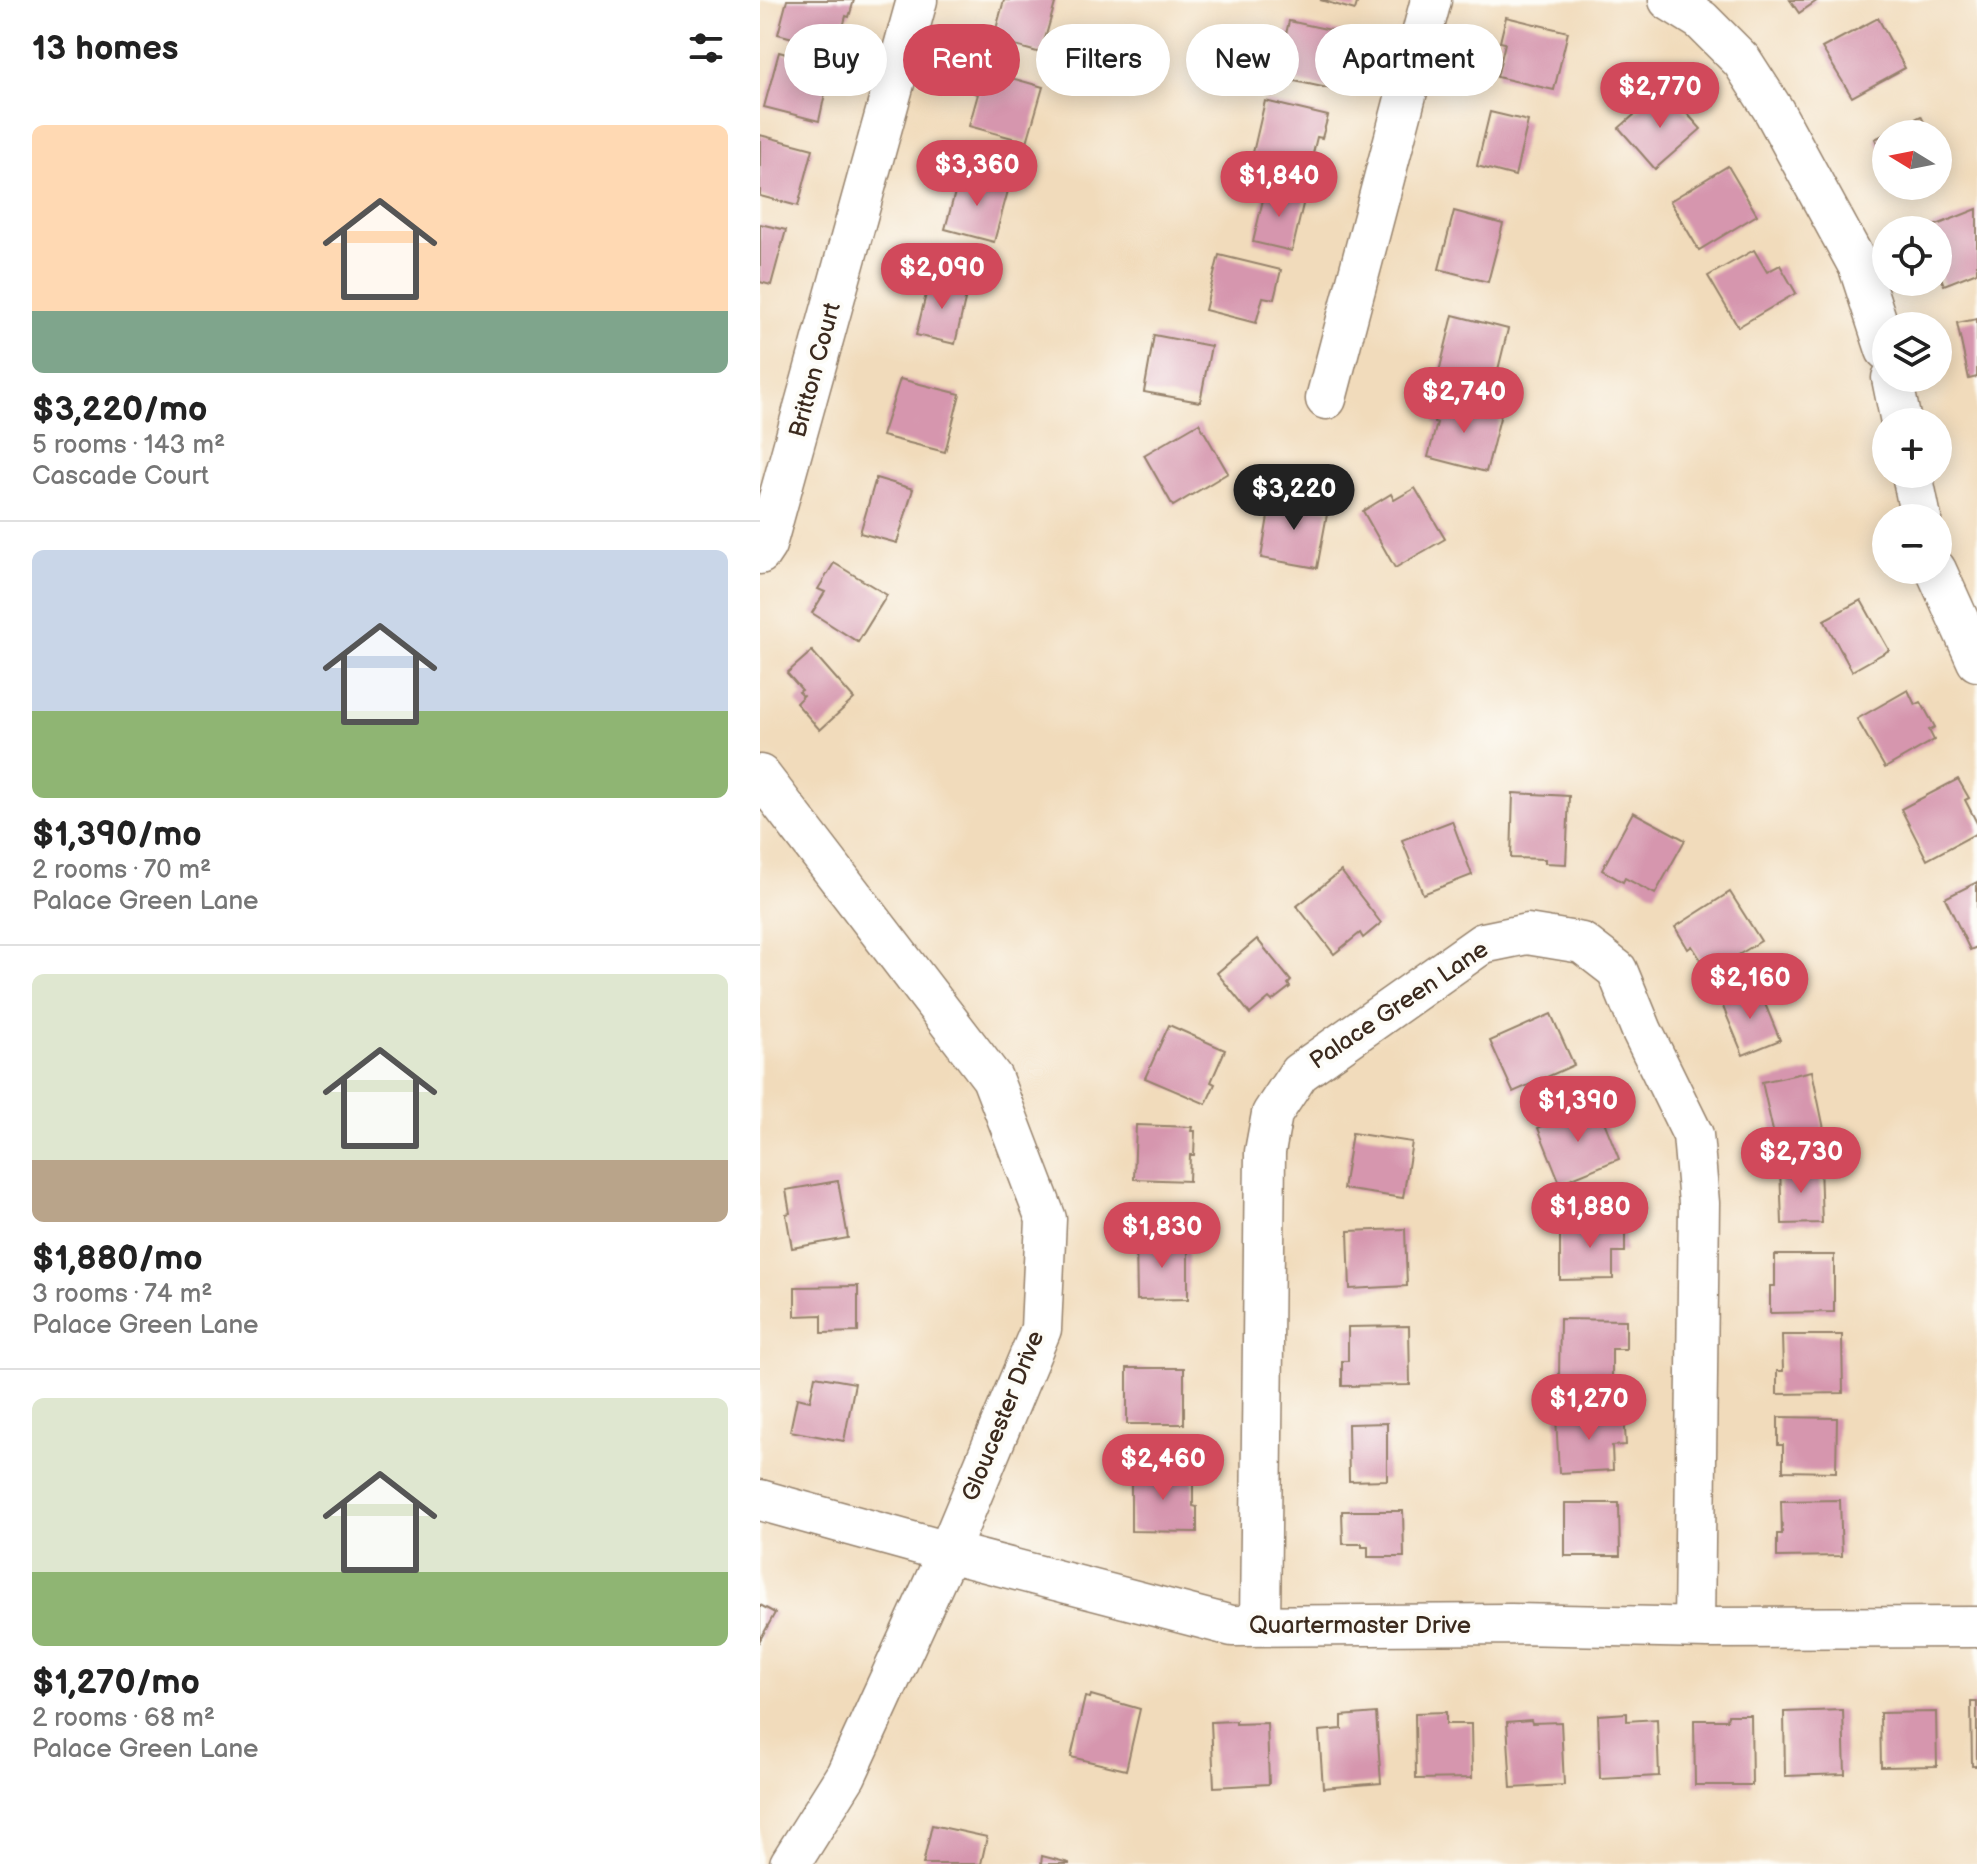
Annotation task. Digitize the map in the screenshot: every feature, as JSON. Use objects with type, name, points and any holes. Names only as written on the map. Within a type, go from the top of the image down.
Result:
[{"type":"street","name":"Britton Court","points":[[760,554],[766,545],[917,0]]},
{"type":"street","points":[[1326,399],[1431,0]]},
{"type":"street","points":[[1669,0],[1701,20],[1742,61],[1774,111],[1859,267],[1874,312]]},
{"type":"street","points":[[1942,584],[1977,661]]},
{"type":"street","name":"Gloucester Drive","points":[[760,775],[992,1078],[1046,1219],[1041,1329],[948,1552],[846,1775],[790,1864]]},
{"type":"street","name":"Palace Green Lane","points":[[1260,1625],[1265,1152],[1272,1114],[1299,1073],[1324,1055],[1483,943],[1527,934],[1582,943],[1617,970],[1642,1031],[1693,1135],[1699,1203],[1694,1627]]},
{"type":"street","name":"Quartermaster Drive","points":[[760,1500],[1232,1626],[1977,1627]]},
{"type":"building","points":[[787,0],[854,0],[844,24],[784,24],[784,36],[778,34]]},
{"type":"building","points":[[1004,0],[1056,0],[1049,24],[1036,24],[1036,52],[1020,47],[1020,24],[997,24]]},
{"type":"building","points":[[1320,0],[1358,0],[1355,10]]},
{"type":"building","points":[[1790,0],[1818,0],[1799,13]]},
{"type":"building","points":[[1506,17],[1568,32],[1554,90],[1503,78]]},
{"type":"building","points":[[1878,18],[1905,68],[1852,97],[1822,48]]},
{"type":"building","points":[[1289,21],[1315,27],[1315,85],[1299,82],[1299,24],[1288,24]]},
{"type":"building","points":[[779,52],[784,53],[784,96],[824,96],[819,121],[764,107]]},
{"type":"building","points":[[1020,80],[1036,85],[1036,96],[1040,96],[1027,142],[969,126],[977,96],[1020,96]]},
{"type":"building","points":[[1659,93],[1668,104],[1674,99],[1701,129],[1655,169],[1619,128]]},
{"type":"building","points":[[1265,101],[1328,116],[1322,138],[1317,137],[1309,170],[1252,157]]},
{"type":"building","points":[[1490,112],[1528,121],[1515,176],[1477,166]]},
{"type":"building","points":[[760,135],[813,149],[798,206],[760,196]]},
{"type":"building","points":[[1728,166],[1757,215],[1699,250],[1670,201]]},
{"type":"building","points":[[960,174],[1009,187],[994,242],[945,229]]},
{"type":"building","points":[[1266,187],[1305,196],[1292,251],[1253,242]]},
{"type":"building","points":[[1977,209],[1977,272],[1952,282],[1952,219]]},
{"type":"building","points":[[1454,211],[1503,224],[1488,282],[1439,269]]},
{"type":"building","points":[[760,224],[786,230],[771,285],[760,282]]},
{"type":"building","points":[[1754,250],[1767,272],[1780,265],[1796,293],[1738,327],[1708,276]]},
{"type":"building","points":[[1219,255],[1281,270],[1274,299],[1263,297],[1256,323],[1205,310]]},
{"type":"building","points":[[930,278],[968,287],[955,344],[916,335]]},
{"type":"building","points":[[1453,315],[1508,329],[1494,386],[1439,372]]},
{"type":"building","points":[[1977,319],[1977,377],[1969,379],[1957,323]]},
{"type":"building","points":[[1154,335],[1211,346],[1200,402],[1144,392]]},
{"type":"building","points":[[900,379],[960,394],[945,452],[882,436]]},
{"type":"building","points":[[1439,398],[1501,414],[1486,472],[1428,457],[1437,423],[1434,422]]},
{"type":"building","points":[[1199,423],[1228,473],[1173,506],[1144,455]]},
{"type":"building","points":[[876,478],[913,489],[897,543],[860,533]]},
{"type":"building","points":[[1415,488],[1445,539],[1395,568],[1363,511],[1391,494],[1394,500]]},
{"type":"building","points":[[1272,493],[1302,499],[1301,504],[1328,509],[1317,568],[1261,558]]},
{"type":"building","points":[[834,563],[887,595],[858,642],[812,613],[825,592],[818,589]]},
{"type":"building","points":[[1861,600],[1889,650],[1852,671],[1824,620]]},
{"type":"building","points":[[812,651],[854,699],[820,730],[796,703],[803,696],[799,692],[802,690],[787,673]]},
{"type":"building","points":[[1908,690],[1915,705],[1921,702],[1935,727],[1929,730],[1934,740],[1885,768],[1857,719]]},
{"type":"building","points":[[1958,779],[1969,798],[1965,800],[1977,823],[1977,833],[1927,860],[1901,809]]},
{"type":"building","points":[[1513,793],[1569,796],[1566,864],[1545,863],[1545,859],[1511,858]]},
{"type":"building","points":[[1633,812],[1685,840],[1655,894],[1602,870]]},
{"type":"building","points":[[1452,821],[1472,875],[1423,894],[1402,840]]},
{"type":"building","points":[[1341,871],[1381,923],[1363,938],[1360,933],[1334,954],[1297,906]]},
{"type":"building","points":[[1977,882],[1977,947],[1970,950],[1945,898]]},
{"type":"building","points":[[1730,892],[1761,941],[1709,973],[1692,946],[1688,949],[1675,927]]},
{"type":"building","points":[[1257,939],[1291,981],[1288,984],[1290,987],[1272,1001],[1269,998],[1250,1014],[1217,973]]},
{"type":"building","points":[[1758,987],[1780,1040],[1743,1055],[1721,1002]]},
{"type":"building","points":[[1551,1014],[1574,1065],[1513,1092],[1490,1041]]},
{"type":"building","points":[[1169,1025],[1225,1050],[1211,1082],[1215,1084],[1206,1104],[1145,1078]]},
{"type":"building","points":[[1812,1071],[1824,1129],[1775,1140],[1762,1082]]},
{"type":"building","points":[[1597,1104],[1619,1159],[1560,1183],[1538,1128]]},
{"type":"building","points":[[1136,1125],[1192,1127],[1191,1131],[1195,1131],[1194,1155],[1190,1155],[1189,1181],[1134,1179]]},
{"type":"building","points":[[1352,1133],[1412,1142],[1403,1198],[1343,1189]]},
{"type":"building","points":[[1820,1165],[1822,1223],[1782,1224],[1780,1167]]},
{"type":"building","points":[[838,1181],[848,1238],[792,1248],[786,1214],[790,1213],[786,1190]]},
{"type":"building","points":[[1625,1222],[1625,1252],[1613,1252],[1613,1279],[1560,1280],[1560,1223]]},
{"type":"building","points":[[1405,1229],[1407,1286],[1350,1289],[1348,1231]]},
{"type":"building","points":[[1136,1241],[1188,1241],[1188,1299],[1137,1300]]},
{"type":"building","points":[[1775,1255],[1834,1255],[1834,1312],[1770,1313],[1770,1286],[1775,1286]]},
{"type":"building","points":[[858,1286],[858,1332],[822,1333],[822,1315],[795,1316],[795,1287]]},
{"type":"building","points":[[1560,1319],[1626,1320],[1626,1349],[1612,1349],[1612,1378],[1559,1377]]},
{"type":"building","points":[[1409,1326],[1410,1385],[1342,1386],[1342,1361],[1348,1361],[1348,1327]]},
{"type":"building","points":[[1782,1335],[1842,1335],[1843,1393],[1777,1394],[1777,1371],[1783,1371]]},
{"type":"building","points":[[1127,1368],[1184,1368],[1184,1424],[1127,1424]]},
{"type":"building","points":[[815,1376],[855,1383],[844,1441],[790,1431],[797,1398],[810,1401]]},
{"type":"building","points":[[1624,1413],[1626,1445],[1612,1446],[1613,1470],[1559,1473],[1556,1417]]},
{"type":"building","points":[[1778,1417],[1837,1418],[1836,1472],[1783,1471],[1783,1445],[1778,1445]]},
{"type":"building","points":[[1387,1423],[1387,1480],[1349,1481],[1348,1424]]},
{"type":"building","points":[[1131,1471],[1193,1472],[1197,1532],[1131,1531]]},
{"type":"building","points":[[1840,1500],[1842,1556],[1777,1557],[1777,1534],[1782,1534],[1781,1501]]},
{"type":"building","points":[[1565,1503],[1619,1503],[1620,1556],[1565,1556]]},
{"type":"building","points":[[1342,1511],[1403,1511],[1404,1557],[1368,1557],[1368,1547],[1343,1544]]},
{"type":"building","points":[[760,1605],[775,1613],[760,1640]]},
{"type":"building","points":[[1091,1695],[1140,1709],[1126,1770],[1071,1757],[1085,1697],[1090,1698]]},
{"type":"building","points":[[1971,1702],[1977,1702],[1977,1766],[1972,1766]]},
{"type":"building","points":[[1843,1710],[1845,1774],[1785,1776],[1784,1712]]},
{"type":"building","points":[[1446,1712],[1446,1724],[1471,1724],[1472,1778],[1416,1779],[1415,1713]]},
{"type":"building","points":[[1936,1712],[1937,1766],[1881,1767],[1880,1713]]},
{"type":"building","points":[[1376,1713],[1381,1783],[1323,1788],[1319,1731],[1342,1729],[1342,1716]]},
{"type":"building","points":[[1627,1713],[1627,1721],[1657,1719],[1659,1776],[1600,1779],[1598,1715]]},
{"type":"building","points":[[1728,1715],[1751,1715],[1752,1785],[1695,1785],[1694,1720],[1727,1720]]},
{"type":"building","points":[[1531,1720],[1532,1723],[1561,1722],[1564,1785],[1511,1788],[1507,1722]]},
{"type":"building","points":[[1236,1721],[1236,1724],[1267,1723],[1269,1784],[1214,1787],[1211,1722]]},
{"type":"building","points":[[932,1825],[987,1837],[981,1864],[923,1864]]},
{"type":"building","points":[[1042,1856],[1069,1863],[1069,1864],[1041,1864]]}]
